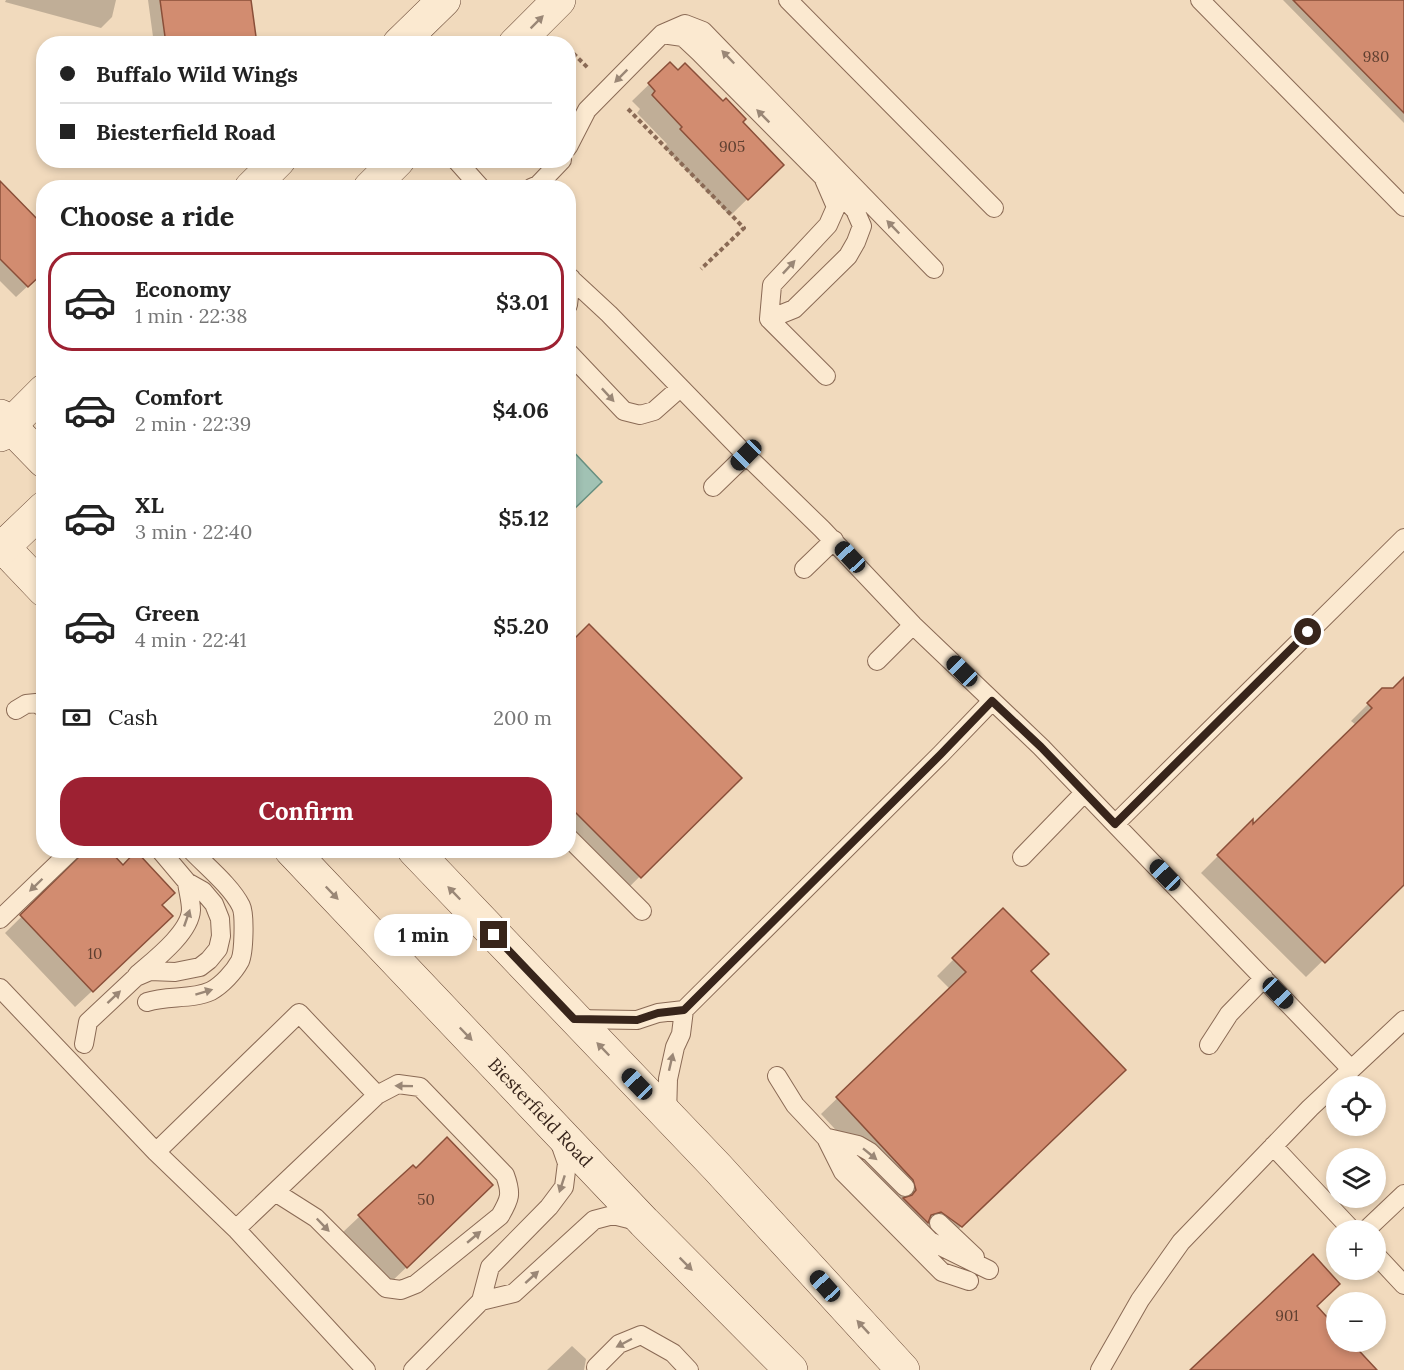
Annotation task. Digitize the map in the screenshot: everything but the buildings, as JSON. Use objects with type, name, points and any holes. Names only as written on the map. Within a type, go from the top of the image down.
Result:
[{"type":"main road","points":[[407,36],[444,0]]},
{"type":"main road","points":[[523,36],[559,0]]},
{"type":"main road","points":[[260,180],[271,168]]},
{"type":"main road","points":[[378,180],[390,168]]},
{"type":"main road","points":[[36,399],[3,426],[36,454]]},
{"type":"main road","points":[[36,515],[1,547],[36,582]]},
{"type":"main road","name":"Biesterfield Road","points":[[299,858],[644,1222],[791,1370]]},
{"type":"main road","points":[[422,858],[668,1115],[903,1370]]},
{"type":"lane","points":[[788,0],[994,208]]},
{"type":"lane","points":[[1200,0],[1404,207]]},
{"type":"lane","points":[[576,133],[587,110],[662,34],[685,24],[703,31],[934,269]]},
{"type":"lane","points":[[662,34],[683,37],[855,210],[862,226],[848,256],[794,309],[769,319]]},
{"type":"lane","points":[[463,168],[474,180]]},
{"type":"lane","points":[[543,180],[554,168]]},
{"type":"lane","points":[[769,319],[772,285],[828,225],[836,207],[823,177]]},
{"type":"lane","points":[[576,283],[746,455],[834,540],[913,625],[1041,747],[1351,1069]]},
{"type":"lane","points":[[769,319],[826,376]]},
{"type":"lane","points":[[576,360],[624,411],[640,415],[654,411],[680,388]]},
{"type":"lane","points":[[713,487],[746,455]]},
{"type":"lane","points":[[1115,824],[1404,538]]},
{"type":"lane","points":[[804,569],[834,540]]},
{"type":"lane","points":[[877,661],[913,625]]},
{"type":"lane","points":[[668,1115],[668,1079],[675,1047],[681,1034],[684,1010],[992,701]]},
{"type":"lane","points":[[16,710],[26,704],[36,703]]},
{"type":"lane","points":[[1022,857],[1084,793]]},
{"type":"lane","points":[[576,845],[642,912]]},
{"type":"lane","points":[[0,920],[64,858]]},
{"type":"lane","points":[[136,977],[150,971],[175,972],[200,967],[218,949],[221,936],[220,919],[214,904],[203,891],[187,882],[167,858]]},
{"type":"lane","points":[[147,1002],[158,998],[188,996],[210,991],[231,974],[241,959],[242,907],[225,885],[199,858]]},
{"type":"lane","points":[[69,1059],[92,1042],[88,1022],[175,940],[186,925],[191,911],[187,882]]},
{"type":"lane","points":[[1209,1045],[1229,1014],[1264,978]]},
{"type":"lane","points":[[0,988],[156,1152],[236,1229],[366,1370]]},
{"type":"lane","points":[[574,1019],[637,1020],[658,1013],[684,1010]]},
{"type":"lane","points":[[156,1152],[299,1013],[377,1095]]},
{"type":"lane","points":[[1100,1370],[1140,1300],[1181,1242],[1351,1069],[1404,1020]]},
{"type":"lane","points":[[777,1076],[795,1105],[930,1241],[989,1270],[939,1223]]},
{"type":"lane","points":[[236,1229],[377,1095],[398,1084],[420,1087],[505,1175],[511,1189],[508,1201],[500,1215],[416,1284],[401,1290],[386,1288],[316,1218],[275,1192]]},
{"type":"lane","points":[[413,1370],[481,1301],[490,1267],[549,1207],[564,1187],[567,1163],[555,1128]]},
{"type":"lane","points":[[826,1138],[858,1145],[870,1152],[904,1188]]},
{"type":"lane","points":[[826,1138],[843,1172],[942,1272],[969,1281]]},
{"type":"lane","points":[[1274,1146],[1343,1220]]},
{"type":"lane","points":[[1377,1220],[1404,1194]]},
{"type":"lane","points":[[481,1301],[514,1293],[594,1220],[613,1215],[644,1222]]},
{"type":"lane","points":[[1386,1266],[1404,1285]]},
{"type":"lane","points":[[596,1366],[619,1344],[641,1335],[673,1353],[689,1370]]},
{"type":"path","points":[[576,56],[744,228],[701,268]]},
{"type":"shaded area","points":[[576,454],[602,482],[576,507]]},
{"type":"route","points":[[494,935],[574,1019],[637,1020],[658,1013],[684,1010],[992,701],[1041,747],[1115,824],[1308,632]]}]
